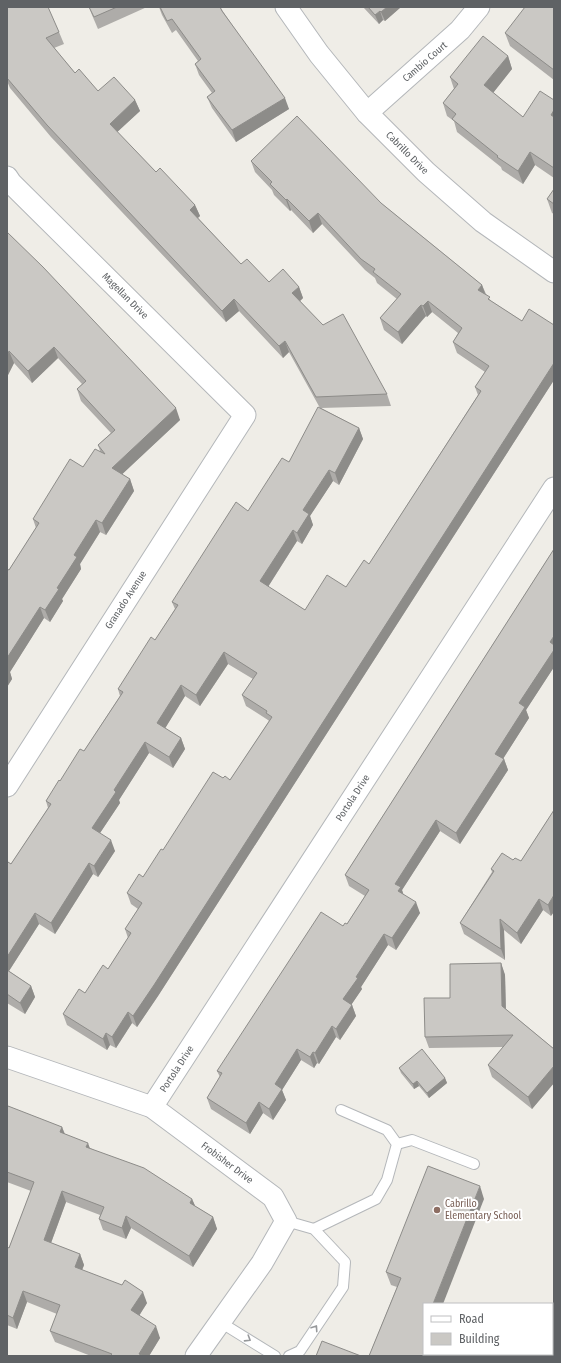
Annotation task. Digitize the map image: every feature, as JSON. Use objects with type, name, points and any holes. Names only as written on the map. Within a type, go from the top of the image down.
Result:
[{"type":"street","name":"Cabrillo Drive","points":[[286,7],[319,54],[367,113],[426,172],[477,217],[554,272]]},
{"type":"street","name":"Cambio Court","points":[[367,113],[460,30],[479,7]]},
{"type":"street","name":"Magellan Drive","points":[[8,182],[245,415]]},
{"type":"street","name":"Granado Avenue","points":[[7,786],[245,415]]},
{"type":"street","name":"Portola Drive","points":[[152,1107],[554,488]]},
{"type":"street","name":"Frobisher Drive","points":[[7,1057],[152,1107],[273,1197],[286,1221]]},
{"type":"street","points":[[196,1356],[262,1263],[286,1221]]},
{"type":"lane","points":[[341,1110],[387,1130],[398,1144]]},
{"type":"lane","points":[[398,1144],[412,1140],[474,1164]]},
{"type":"lane","points":[[314,1230],[376,1199],[387,1180],[398,1144]]},
{"type":"lane","points":[[286,1221],[314,1230],[345,1262],[343,1287],[300,1351],[290,1356]]},
{"type":"lane","points":[[220,1322],[275,1356]]},
{"type":"building","points":[[7,7],[48,7],[59,32],[46,38],[75,73],[79,69],[98,91],[114,77],[135,100],[110,124],[156,172],[160,168],[195,205],[190,210],[241,264],[247,259],[269,282],[283,269],[299,287],[292,293],[323,325],[343,314],[387,394],[316,397],[285,341],[279,346],[234,299],[222,311],[47,125],[7,78]]},
{"type":"building","points":[[89,7],[117,7],[94,17]]},
{"type":"building","points":[[160,7],[220,7],[285,98],[232,130],[207,97],[215,91],[195,64],[201,59],[172,19],[167,21]]},
{"type":"building","points":[[368,7],[387,7],[375,15]]},
{"type":"building","points":[[525,7],[554,7],[554,70],[505,33]]},
{"type":"building","points":[[483,36],[508,56],[484,85],[523,117],[540,91],[554,100],[554,110],[551,115],[554,117],[554,168],[530,152],[518,171],[497,157],[498,156],[452,119],[456,114],[443,103],[458,84],[450,77]]},
{"type":"building","points":[[297,116],[381,203],[482,285],[478,290],[490,297],[488,299],[522,321],[529,309],[554,325],[554,363],[154,985],[133,1016],[128,1012],[112,1037],[106,1033],[103,1039],[63,1014],[79,989],[85,993],[103,965],[108,969],[131,933],[125,929],[142,903],[127,893],[139,874],[143,877],[161,849],[163,850],[213,772],[223,778],[225,776],[230,780],[272,717],[266,713],[267,711],[242,695],[257,673],[224,652],[196,695],[181,685],[157,723],[181,738],[169,757],[145,742],[114,790],[116,792],[92,828],[111,840],[94,866],[89,863],[51,923],[35,913],[7,957],[8,862],[11,864],[51,804],[46,801],[59,780],[60,781],[80,749],[84,751],[123,692],[118,689],[151,637],[155,640],[178,605],[172,602],[236,502],[248,511],[282,458],[289,462],[318,407],[359,428],[335,473],[329,470],[303,510],[309,514],[297,533],[293,530],[260,581],[305,610],[327,575],[346,587],[364,560],[369,564],[481,391],[475,387],[489,366],[453,342],[462,328],[428,301],[423,306],[421,305],[419,307],[398,332],[380,318],[401,294],[373,272],[375,269],[361,259],[318,213],[309,221],[270,184],[272,182],[251,161]]},
{"type":"building","points":[[554,189],[554,204],[547,199]]},
{"type":"building","points":[[7,232],[43,267],[176,408],[112,468],[130,479],[102,523],[96,520],[74,555],[77,557],[57,588],[59,589],[45,610],[40,607],[7,658],[7,569],[9,570],[39,523],[33,519],[70,459],[83,467],[95,449],[105,454],[98,445],[115,430],[77,389],[86,381],[54,347],[28,371],[9,351],[7,357]]},
{"type":"building","points":[[554,549],[554,636],[550,642],[554,645],[554,650],[519,703],[525,707],[495,754],[504,759],[456,833],[436,820],[395,884],[401,887],[398,891],[416,902],[392,938],[384,934],[356,977],[358,978],[343,999],[352,1005],[336,1029],[332,1026],[315,1053],[313,1052],[310,1057],[297,1049],[275,1084],[282,1089],[269,1109],[259,1102],[246,1123],[207,1098],[222,1073],[217,1071],[321,912],[343,926],[345,923],[347,924],[369,890],[345,875]]},
{"type":"building","points":[[554,810],[554,895],[548,905],[539,899],[517,933],[500,919],[501,949],[460,923],[494,871],[491,869],[502,853],[513,860],[515,858],[521,861]]},
{"type":"building","points":[[501,963],[502,1006],[554,1049],[554,1066],[528,1097],[488,1065],[513,1035],[425,1037],[424,998],[450,998],[450,964]]},
{"type":"building","points":[[7,970],[31,986],[20,1003],[7,994]]},
{"type":"building","points":[[422,1049],[445,1078],[427,1093],[417,1081],[413,1084],[399,1068]]},
{"type":"building","points":[[8,1106],[62,1127],[60,1132],[88,1143],[86,1147],[144,1168],[192,1199],[190,1203],[213,1217],[189,1256],[126,1216],[122,1228],[99,1219],[104,1207],[62,1191],[44,1240],[80,1254],[75,1267],[122,1285],[125,1280],[143,1292],[131,1310],[156,1326],[139,1354],[142,1355],[141,1356],[110,1356],[112,1354],[50,1331],[60,1305],[23,1291],[13,1318],[7,1315],[7,1247],[9,1248],[34,1182],[7,1172]]},
{"type":"building","points":[[428,1166],[480,1186],[433,1303],[423,1303],[423,1355],[529,1356],[369,1356],[401,1278],[386,1272]]},
{"type":"building","points":[[322,1341],[361,1356],[316,1356]]},
{"type":"place","name":"Cabrillo Elementary School","points":[[437,1210]]}]
